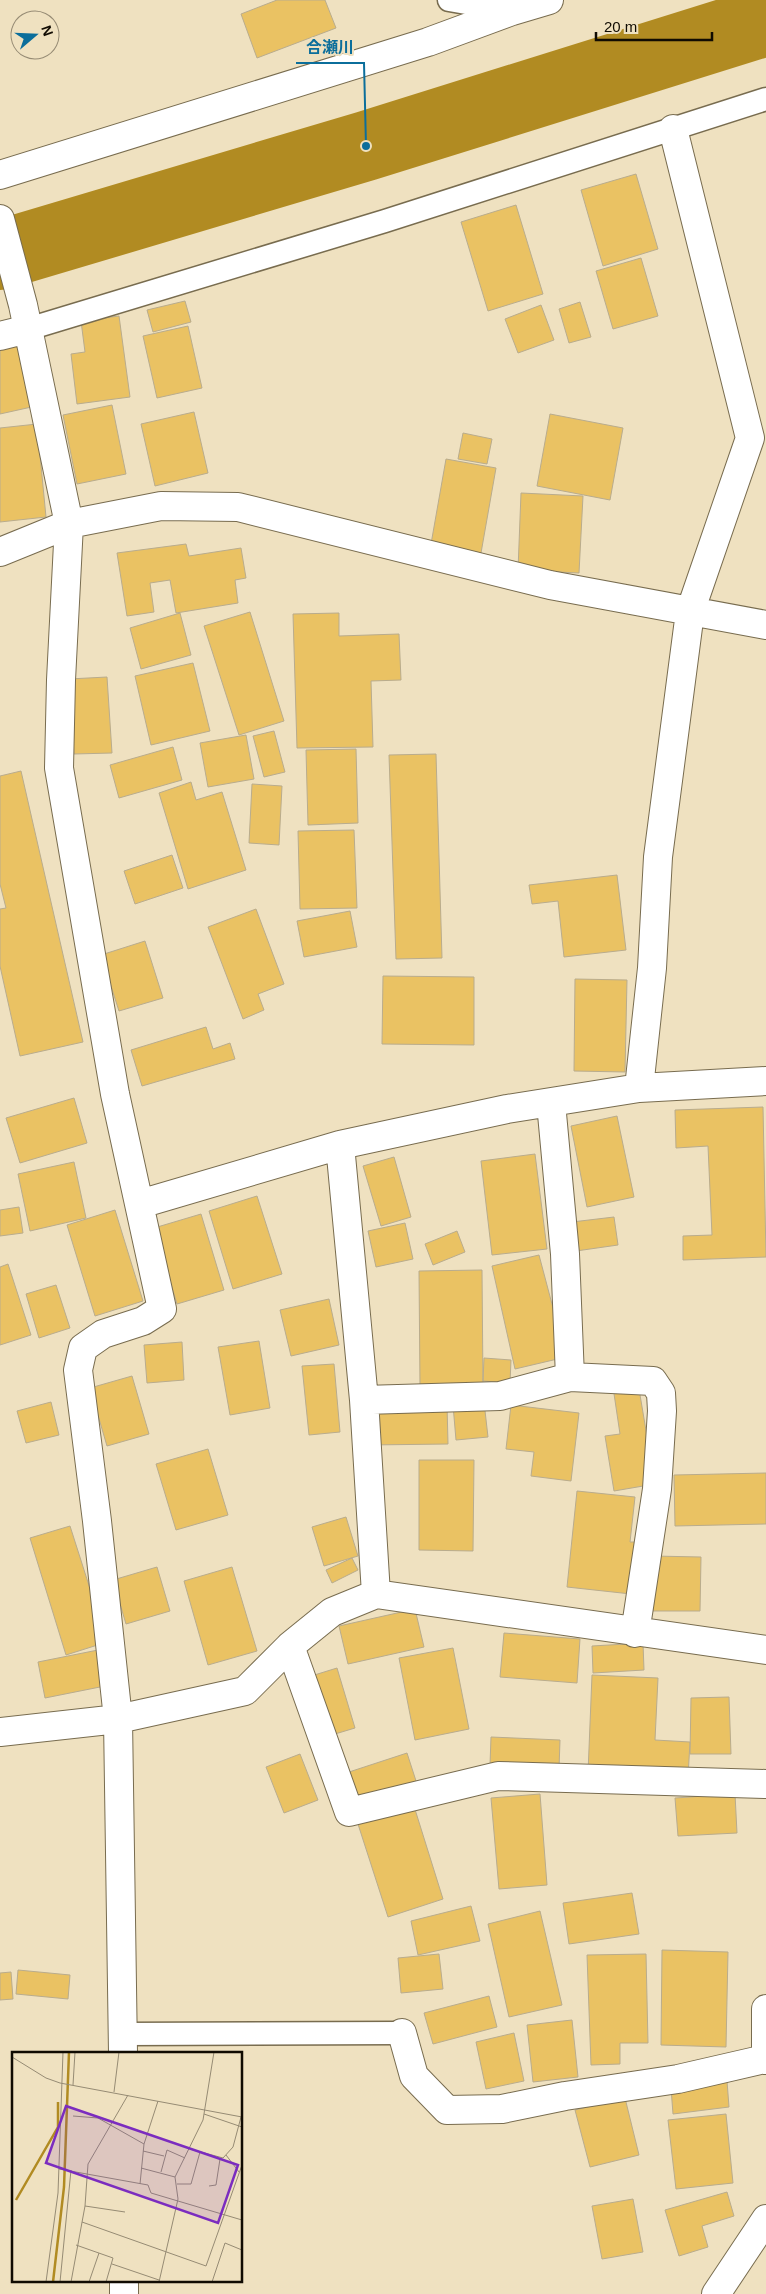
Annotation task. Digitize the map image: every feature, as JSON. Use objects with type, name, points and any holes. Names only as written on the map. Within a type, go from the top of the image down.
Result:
[{"type":"street","points":[[0,175],[428,42],[512,11],[549,0]]},
{"type":"street","points":[[639,1088],[652,968],[658,856],[690,612],[750,438],[674,129]]},
{"type":"street","points":[[0,219],[26,317],[69,524],[61,680],[59,768],[115,1094],[162,1309],[143,1321],[103,1334],[83,1348],[78,1370],[97,1522],[118,1719],[123,2043]]},
{"type":"street","points":[[0,336],[26,317]]},
{"type":"street","points":[[0,552],[69,524],[161,506],[238,507],[550,585],[766,625]]},
{"type":"street","points":[[140,1204],[340,1145],[507,1109],[639,1088],[766,1081]]},
{"type":"street","points":[[550,1103],[565,1254],[570,1377]]},
{"type":"street","points":[[340,1145],[364,1400],[364,1433],[376,1594]]},
{"type":"street","points":[[364,1400],[500,1396],[570,1377],[653,1382],[660,1393],[662,1410],[657,1488],[635,1633]]},
{"type":"street","points":[[0,1732],[118,1719],[245,1691],[290,1646],[332,1612],[376,1594],[635,1633],[766,1650]]},
{"type":"street","points":[[290,1646],[349,1812],[498,1776],[766,1784]]},
{"type":"street","points":[[402,2033],[414,2076],[447,2110],[502,2109],[565,2096],[678,2079],[766,2060],[766,2009]]},
{"type":"street","points":[[716,2294],[766,2219]]},
{"type":"lane","points":[[449,0],[512,11]]},
{"type":"lane","points":[[26,317],[385,220],[766,99]]},
{"type":"lane","points":[[123,2043],[402,2033]]},
{"type":"building","points":[[277,0],[325,0],[336,28],[257,58],[241,14]]},
{"type":"building","points":[[636,174],[658,249],[603,266],[581,190]]},
{"type":"building","points":[[516,205],[543,294],[488,311],[461,222]]},
{"type":"building","points":[[641,258],[658,316],[613,329],[596,271]]},
{"type":"building","points":[[185,301],[191,322],[153,332],[147,310]]},
{"type":"building","points":[[580,302],[591,337],[569,343],[559,309]]},
{"type":"building","points":[[541,305],[554,340],[518,353],[505,319]]},
{"type":"building","points":[[119,316],[130,397],[77,404],[71,354],[85,352],[81,321]]},
{"type":"building","points":[[188,326],[202,388],[157,398],[143,336]]},
{"type":"building","points":[[21,338],[36,406],[0,414],[0,342]]},
{"type":"building","points":[[112,405],[126,474],[77,484],[63,415]]},
{"type":"building","points":[[194,412],[208,473],[155,486],[141,424]]},
{"type":"building","points":[[550,414],[623,428],[610,500],[537,486]]},
{"type":"building","points":[[37,424],[46,517],[0,522],[0,428]]},
{"type":"building","points":[[463,433],[492,439],[487,464],[458,459]]},
{"type":"building","points":[[446,459],[496,468],[481,553],[431,544]]},
{"type":"building","points":[[521,493],[583,496],[579,573],[518,570]]},
{"type":"building","points":[[186,544],[189,556],[241,548],[246,578],[235,580],[238,603],[176,613],[170,580],[150,583],[154,612],[127,616],[117,553]]},
{"type":"building","points":[[250,612],[284,721],[239,735],[204,626]]},
{"type":"building","points":[[180,613],[191,655],[141,669],[130,628]]},
{"type":"building","points":[[339,613],[339,636],[399,634],[401,680],[371,681],[373,747],[297,748],[293,614]]},
{"type":"building","points":[[193,663],[210,731],[151,745],[135,676]]},
{"type":"building","points":[[107,677],[112,753],[74,754],[69,679]]},
{"type":"building","points":[[274,731],[285,772],[264,777],[253,736]]},
{"type":"building","points":[[246,735],[254,779],[208,787],[200,743]]},
{"type":"building","points":[[173,747],[182,780],[119,798],[110,765]]},
{"type":"building","points":[[356,749],[358,823],[308,825],[306,750]]},
{"type":"building","points":[[436,754],[442,958],[396,959],[389,755]]},
{"type":"building","points":[[21,771],[83,1042],[20,1056],[0,966],[0,909],[6,908],[0,884],[0,776]]},
{"type":"building","points":[[191,782],[196,800],[222,792],[246,870],[188,889],[159,793]]},
{"type":"building","points":[[252,784],[282,786],[279,845],[249,843]]},
{"type":"building","points":[[354,830],[357,908],[300,909],[298,831]]},
{"type":"building","points":[[172,855],[183,888],[135,904],[124,871]]},
{"type":"building","points":[[617,875],[626,950],[564,957],[558,901],[532,904],[529,885]]},
{"type":"building","points":[[256,909],[284,984],[258,994],[264,1010],[243,1019],[208,927]]},
{"type":"building","points":[[350,911],[357,947],[304,957],[297,921]]},
{"type":"building","points":[[145,941],[163,998],[119,1011],[101,955]]},
{"type":"building","points":[[383,976],[474,977],[474,1045],[382,1044]]},
{"type":"building","points":[[575,979],[627,980],[625,1072],[574,1071]]},
{"type":"building","points":[[206,1027],[213,1049],[230,1043],[235,1059],[142,1086],[131,1050]]},
{"type":"building","points":[[74,1098],[87,1143],[20,1163],[6,1118]]},
{"type":"building","points":[[763,1107],[766,1257],[683,1260],[683,1236],[712,1235],[708,1146],[676,1148],[675,1110]]},
{"type":"building","points":[[617,1116],[634,1197],[587,1207],[571,1126]]},
{"type":"building","points":[[535,1154],[547,1249],[492,1255],[481,1161]]},
{"type":"building","points":[[394,1157],[411,1217],[381,1226],[363,1166]]},
{"type":"building","points":[[74,1162],[86,1218],[30,1231],[18,1174]]},
{"type":"building","points":[[257,1196],[282,1274],[233,1289],[209,1211]]},
{"type":"building","points":[[19,1207],[23,1233],[0,1236],[0,1210]]},
{"type":"building","points":[[115,1210],[143,1301],[95,1316],[67,1225]]},
{"type":"building","points":[[201,1214],[224,1290],[177,1304],[154,1228]]},
{"type":"building","points":[[614,1217],[618,1245],[576,1251],[572,1222]]},
{"type":"building","points":[[405,1223],[413,1259],[376,1267],[368,1231]]},
{"type":"building","points":[[457,1231],[465,1252],[433,1265],[425,1244]]},
{"type":"building","points":[[539,1255],[566,1357],[515,1369],[492,1266]]},
{"type":"building","points":[[8,1264],[31,1335],[0,1345],[0,1267]]},
{"type":"building","points":[[482,1270],[483,1387],[420,1387],[419,1271]]},
{"type":"building","points":[[56,1285],[70,1328],[39,1338],[26,1294]]},
{"type":"building","points":[[329,1299],[339,1345],[291,1356],[280,1310]]},
{"type":"building","points":[[259,1341],[270,1408],[230,1415],[218,1347]]},
{"type":"building","points":[[182,1342],[184,1380],[147,1383],[144,1345]]},
{"type":"building","points":[[484,1358],[511,1360],[510,1383],[483,1381]]},
{"type":"building","points":[[334,1364],[340,1432],[309,1435],[302,1366]]},
{"type":"building","points":[[132,1376],[149,1434],[107,1446],[90,1388]]},
{"type":"building","points":[[638,1383],[655,1484],[614,1491],[605,1436],[620,1434],[613,1387]]},
{"type":"building","points":[[51,1402],[59,1435],[26,1443],[17,1411]]},
{"type":"building","points":[[484,1402],[488,1437],[456,1440],[453,1405]]},
{"type":"building","points":[[447,1404],[448,1444],[368,1445],[367,1405]]},
{"type":"building","points":[[511,1405],[579,1413],[571,1481],[531,1476],[534,1452],[506,1449]]},
{"type":"building","points":[[208,1449],[228,1515],[176,1530],[156,1464]]},
{"type":"building","points":[[419,1460],[474,1460],[473,1551],[419,1550]]},
{"type":"building","points":[[766,1473],[766,1524],[675,1526],[674,1475]]},
{"type":"building","points":[[577,1491],[635,1497],[630,1542],[637,1542],[631,1594],[567,1587]]},
{"type":"building","points":[[346,1517],[358,1556],[324,1566],[312,1527]]},
{"type":"building","points":[[70,1526],[107,1642],[66,1655],[30,1538]]},
{"type":"building","points":[[653,1556],[701,1557],[700,1611],[653,1611]]},
{"type":"building","points":[[352,1558],[358,1570],[332,1583],[326,1570]]},
{"type":"building","points":[[157,1567],[170,1611],[126,1624],[113,1580]]},
{"type":"building","points":[[232,1567],[257,1651],[208,1665],[184,1581]]},
{"type":"building","points":[[415,1609],[424,1647],[348,1664],[339,1626]]},
{"type":"building","points":[[504,1633],[580,1639],[577,1683],[500,1677]]},
{"type":"building","points":[[643,1643],[644,1670],[593,1673],[592,1646]]},
{"type":"building","points":[[453,1648],[469,1729],[415,1740],[399,1658]]},
{"type":"building","points":[[103,1649],[110,1685],[45,1698],[38,1662]]},
{"type":"building","points":[[337,1668],[355,1728],[325,1737],[308,1677]]},
{"type":"building","points":[[592,1675],[658,1678],[655,1740],[690,1742],[688,1777],[588,1773]]},
{"type":"building","points":[[729,1697],[731,1754],[690,1754],[691,1698]]},
{"type":"building","points":[[491,1737],[560,1740],[559,1769],[490,1765]]},
{"type":"building","points":[[407,1753],[417,1784],[356,1803],[346,1773]]},
{"type":"building","points":[[300,1754],[318,1800],[284,1813],[266,1767]]},
{"type":"building","points":[[540,1794],[547,1885],[499,1889],[491,1798]]},
{"type":"building","points":[[735,1794],[737,1833],[678,1836],[675,1798]]},
{"type":"building","points":[[413,1803],[443,1899],[388,1917],[357,1821]]},
{"type":"building","points":[[632,1893],[639,1934],[569,1944],[563,1903]]},
{"type":"building","points":[[471,1906],[480,1941],[418,1955],[411,1921]]},
{"type":"building","points":[[540,1911],[562,2005],[509,2017],[488,1924]]},
{"type":"building","points":[[662,1950],[728,1952],[726,2047],[661,2045]]},
{"type":"building","points":[[439,1954],[443,1989],[401,1993],[398,1958]]},
{"type":"building","points":[[646,1954],[648,2043],[620,2043],[620,2064],[591,2065],[587,1955]]},
{"type":"building","points":[[18,1970],[70,1975],[68,1999],[16,1994]]},
{"type":"building","points":[[11,1972],[13,1999],[0,2000],[0,1973]]},
{"type":"building","points":[[489,1996],[497,2027],[433,2044],[424,2013]]},
{"type":"building","points":[[572,2020],[578,2077],[533,2082],[527,2025]]},
{"type":"building","points":[[514,2033],[524,2081],[486,2089],[476,2042]]},
{"type":"building","points":[[727,2081],[729,2107],[673,2114],[671,2088]]},
{"type":"building","points":[[625,2098],[639,2155],[590,2167],[575,2110]]},
{"type":"building","points":[[726,2114],[733,2183],[676,2189],[668,2120]]},
{"type":"building","points":[[727,2192],[734,2216],[702,2226],[708,2247],[679,2256],[665,2210]]},
{"type":"building","points":[[633,2199],[643,2252],[602,2259],[592,2206]]},
{"type":"waterway","points":[[0,255],[366,146],[766,21]]},
{"type":"place","name":"合瀬川","points":[[366,146]]}]
